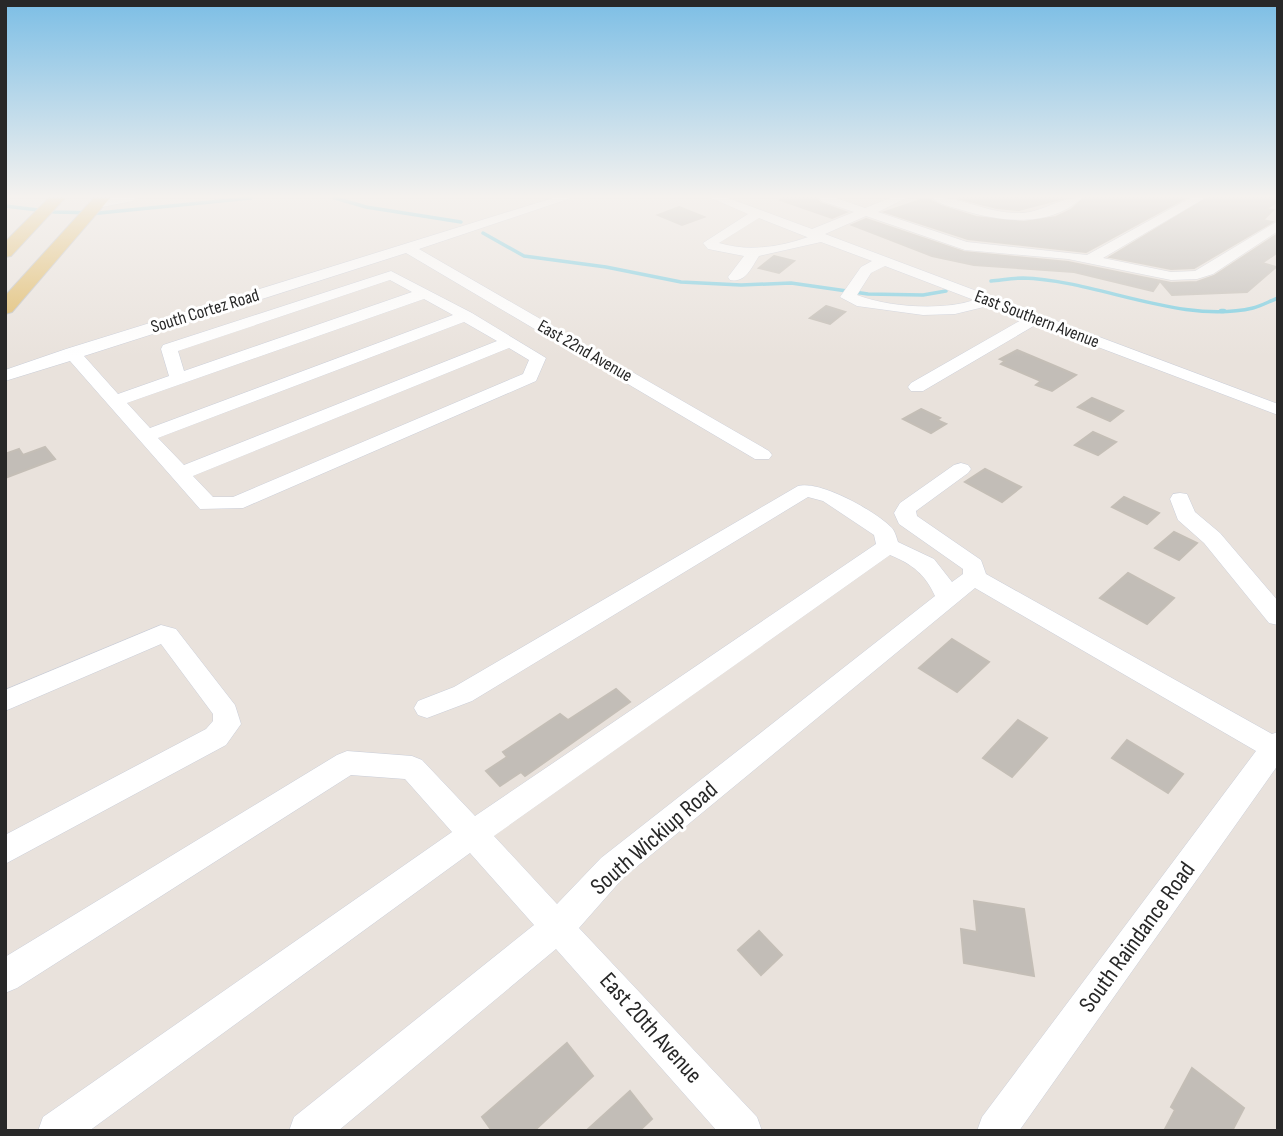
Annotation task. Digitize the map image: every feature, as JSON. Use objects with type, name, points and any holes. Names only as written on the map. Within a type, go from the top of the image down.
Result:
[{"type":"main road","points":[[5,308],[55,251]]},
{"type":"street","name":"South Cortez Road","points":[[5,376],[397,251]]},
{"type":"street","name":"East 22nd Avenue","points":[[412,251],[762,455]]},
{"type":"street","points":[[730,251],[752,254],[777,251]]},
{"type":"street","name":"East Southern Avenue","points":[[857,251],[1278,410]]},
{"type":"street","points":[[1030,251],[1068,254],[1154,274],[1184,276],[1208,271],[1238,251]]},
{"type":"street","points":[[1090,259],[1104,251]]},
{"type":"street","points":[[735,277],[740,274],[752,254]]},
{"type":"street","points":[[884,261],[866,270],[848,297],[867,303],[938,313],[964,310],[988,300]]},
{"type":"street","points":[[72,353],[206,504],[236,503],[530,377],[538,359],[391,275],[169,349],[178,379]]},
{"type":"street","points":[[115,401],[425,293]]},
{"type":"street","points":[[146,436],[466,316]]},
{"type":"street","points":[[917,387],[1035,318]]},
{"type":"street","points":[[180,474],[510,342]]},
{"type":"street","points":[[961,469],[907,508],[905,513],[908,519],[973,565],[974,577],[1276,746]]},
{"type":"street","points":[[427,708],[463,694],[805,490],[830,497],[884,532],[888,546]]},
{"type":"street","points":[[1180,499],[1186,515],[1212,538],[1278,617]]},
{"type":"street","points":[[888,546],[915,555],[937,573],[948,598]]},
{"type":"street","points":[[57,1131],[473,834],[888,546]]},
{"type":"street","name":"South Wickiup Road","points":[[308,1131],[559,926],[612,867],[974,577]]},
{"type":"street","points":[[5,701],[161,634],[167,635],[226,712],[227,724],[216,737],[5,850]]},
{"type":"street","name":"South Raindance Road","points":[[996,1131],[1276,746]]},
{"type":"street","name":"East 20th Avenue","points":[[5,976],[347,762],[412,768],[559,926],[743,1131]]},
{"type":"building","points":[[919,251],[961,251],[1068,262],[1171,283],[1197,282],[1214,276],[1252,251],[1278,251],[1262,263],[1276,267],[1247,292],[1172,295],[1160,281],[1153,291],[1074,272],[974,265]]},
{"type":"building","points":[[1120,251],[1223,251],[1194,268],[1171,269],[1110,257]]},
{"type":"building","points":[[774,256],[794,261],[779,273],[759,268]]},
{"type":"building","points":[[826,306],[845,312],[830,324],[810,318]]},
{"type":"building","points":[[1017,350],[1076,375],[1052,391],[1036,385],[1041,381],[1001,364],[1005,361],[1000,359]]},
{"type":"building","points":[[1092,398],[1123,411],[1110,421],[1078,407]]},
{"type":"building","points":[[921,409],[946,424],[931,433],[903,419]]},
{"type":"building","points":[[1093,432],[1116,442],[1098,455],[1075,445]]},
{"type":"building","points":[[45,447],[55,459],[5,478],[5,454],[19,449],[23,455]]},
{"type":"building","points":[[985,469],[1021,487],[1002,502],[965,482]]},
{"type":"building","points":[[1124,497],[1159,513],[1147,524],[1112,507]]},
{"type":"building","points":[[1174,532],[1197,543],[1179,560],[1155,548]]},
{"type":"building","points":[[1128,573],[1174,598],[1147,624],[1100,598]]},
{"type":"building","points":[[952,639],[989,662],[957,692],[919,668]]},
{"type":"building","points":[[616,689],[630,702],[525,776],[521,772],[500,786],[486,771],[507,757],[503,752],[560,714],[568,720]]},
{"type":"building","points":[[1018,720],[1047,738],[1012,777],[983,758]]},
{"type":"building","points":[[1127,740],[1183,774],[1168,793],[1112,758]]},
{"type":"building","points":[[974,901],[1024,909],[1034,976],[964,963],[961,929],[977,932]]},
{"type":"building","points":[[759,931],[782,955],[761,975],[738,950]]},
{"type":"building","points":[[567,1043],[593,1076],[534,1131],[492,1131],[482,1117]]},
{"type":"building","points":[[1192,1068],[1244,1108],[1232,1131],[1164,1131],[1175,1110],[1171,1107]]},
{"type":"building","points":[[630,1091],[652,1119],[639,1131],[586,1131]]},
{"type":"waterway","points":[[515,251],[524,256],[606,267],[681,282],[741,285],[791,283],[868,294],[923,295],[946,291]]},
{"type":"waterway","points":[[991,281],[1023,278],[1051,281],[1197,311],[1225,312],[1253,308],[1278,298]]}]
